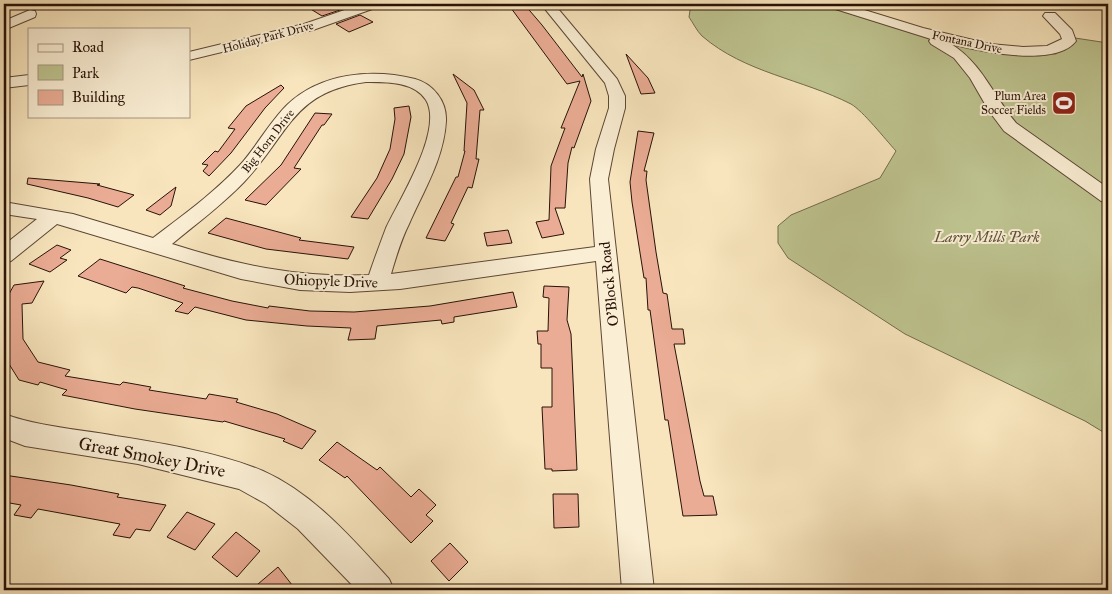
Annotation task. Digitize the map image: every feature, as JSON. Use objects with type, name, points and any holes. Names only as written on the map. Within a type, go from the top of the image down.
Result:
[{"type":"street","name":"Holiday Park Drive","points":[[190,56],[308,26],[374,4]]},
{"type":"street","name":"O'Block Road","points":[[547,4],[612,82],[617,96],[616,116],[604,149],[599,179],[638,590]]},
{"type":"street","name":"Fontana Drive","points":[[833,4],[915,30],[991,48],[1018,52],[1047,52],[1064,46],[1069,41],[1067,33],[1050,16]]},
{"type":"street","points":[[4,26],[30,14]]},
{"type":"street","points":[[915,30],[959,55],[977,76],[997,111],[1010,127],[1108,197]]},
{"type":"street","name":"Big Horn Drive","points":[[157,245],[210,202],[246,169],[260,153],[286,116],[302,100],[321,89],[345,82],[374,78],[402,80],[414,83],[431,94],[438,110],[438,120],[425,171],[399,223],[377,283]]},
{"type":"street","points":[[4,82],[28,80]]},
{"type":"street","name":"Ohiopyle Drive","points":[[4,208],[25,210],[54,217],[157,245],[218,266],[273,279],[321,284],[414,280],[606,252]]},
{"type":"street","points":[[4,256],[54,217]]},
{"type":"street","name":"Great Smokey Drive","points":[[4,426],[25,434],[170,458],[235,474],[258,483],[306,515],[333,540],[378,590]]},
{"type":"green space","name":"Larry Mills Park","points":[[691,4],[835,4],[987,51],[1056,54],[1075,38],[1108,43],[1108,435],[1085,421],[905,334],[788,258],[778,243],[778,226],[791,215],[880,178],[896,151],[868,119],[851,104],[832,95],[755,67],[719,49],[702,36],[695,27],[689,17]]},
{"type":"building","points":[[323,4],[338,4],[346,8],[322,16],[309,8]]},
{"type":"building","points":[[508,4],[524,4],[542,25],[582,77],[583,74],[591,101],[574,148],[572,147],[568,163],[565,208],[555,208],[564,234],[542,238],[536,222],[549,220],[551,166],[565,128],[561,128],[580,81],[567,84]]},
{"type":"building","points":[[360,15],[373,22],[349,32],[336,24]]},
{"type":"building","points":[[626,54],[648,78],[655,93],[641,94]]},
{"type":"building","points":[[453,74],[474,90],[484,110],[480,110],[476,159],[479,159],[472,188],[468,187],[451,223],[454,224],[445,241],[426,238],[456,177],[458,177],[465,151],[467,103]]},
{"type":"building","points":[[281,85],[284,88],[265,108],[231,153],[209,176],[203,171],[208,165],[202,164],[215,151],[218,152],[235,129],[228,128],[246,106]]},
{"type":"building","points":[[409,106],[411,117],[404,154],[392,179],[368,219],[351,217],[377,178],[390,149],[395,119],[394,108]]},
{"type":"building","points":[[315,113],[332,114],[322,125],[294,168],[301,169],[266,205],[245,200],[281,165]]},
{"type":"building","points":[[638,131],[654,133],[644,171],[647,171],[646,180],[656,252],[663,293],[667,294],[672,329],[683,329],[685,344],[674,344],[700,481],[704,496],[713,496],[717,515],[683,516],[668,420],[665,420],[650,310],[648,310],[646,278],[644,278],[632,202],[630,182]]},
{"type":"building","points":[[28,178],[100,184],[97,185],[134,195],[118,207],[27,184]]},
{"type":"building","points":[[176,187],[171,206],[160,215],[146,210]]},
{"type":"building","points":[[226,218],[301,238],[299,240],[354,247],[348,259],[266,249],[208,233]]},
{"type":"building","points":[[508,230],[512,243],[487,246],[484,233]]},
{"type":"building","points":[[57,245],[71,250],[60,258],[67,260],[50,272],[29,264]]},
{"type":"building","points":[[100,259],[185,286],[183,288],[268,308],[269,306],[310,311],[354,312],[430,306],[513,292],[517,307],[454,317],[454,322],[442,324],[441,320],[377,326],[375,339],[348,340],[351,328],[246,320],[195,307],[188,314],[175,311],[183,303],[138,288],[132,287],[126,293],[78,276]]},
{"type":"building","points":[[44,281],[32,303],[22,304],[23,339],[38,362],[70,370],[65,376],[120,385],[123,382],[151,387],[149,390],[206,399],[209,394],[238,399],[236,402],[277,414],[316,431],[302,449],[283,441],[285,439],[224,421],[135,409],[62,395],[67,390],[40,382],[38,385],[19,380],[4,356],[4,303],[14,285]]},
{"type":"building","points":[[544,286],[569,287],[567,320],[571,334],[577,470],[552,471],[552,469],[545,469],[542,407],[552,407],[552,368],[541,368],[541,344],[538,344],[537,331],[548,331],[549,298],[543,297]]},
{"type":"building","points":[[337,442],[377,470],[380,467],[411,497],[419,489],[436,505],[426,515],[433,521],[411,543],[347,476],[345,478],[319,460]]},
{"type":"building","points":[[4,475],[71,485],[119,494],[117,497],[166,505],[150,531],[136,529],[130,538],[113,535],[120,524],[38,509],[31,518],[14,515],[21,505],[4,502]]},
{"type":"building","points":[[553,494],[578,494],[579,527],[554,528]]},
{"type":"building","points":[[187,512],[215,524],[195,550],[167,537]]},
{"type":"building","points":[[236,532],[260,551],[237,577],[212,557]]},
{"type":"building","points":[[450,543],[468,562],[449,581],[431,561]]},
{"type":"building","points":[[278,567],[296,590],[251,590]]},
{"type":"place","name":"Plum Area Soccer Fields","points":[[1064,103]]}]
